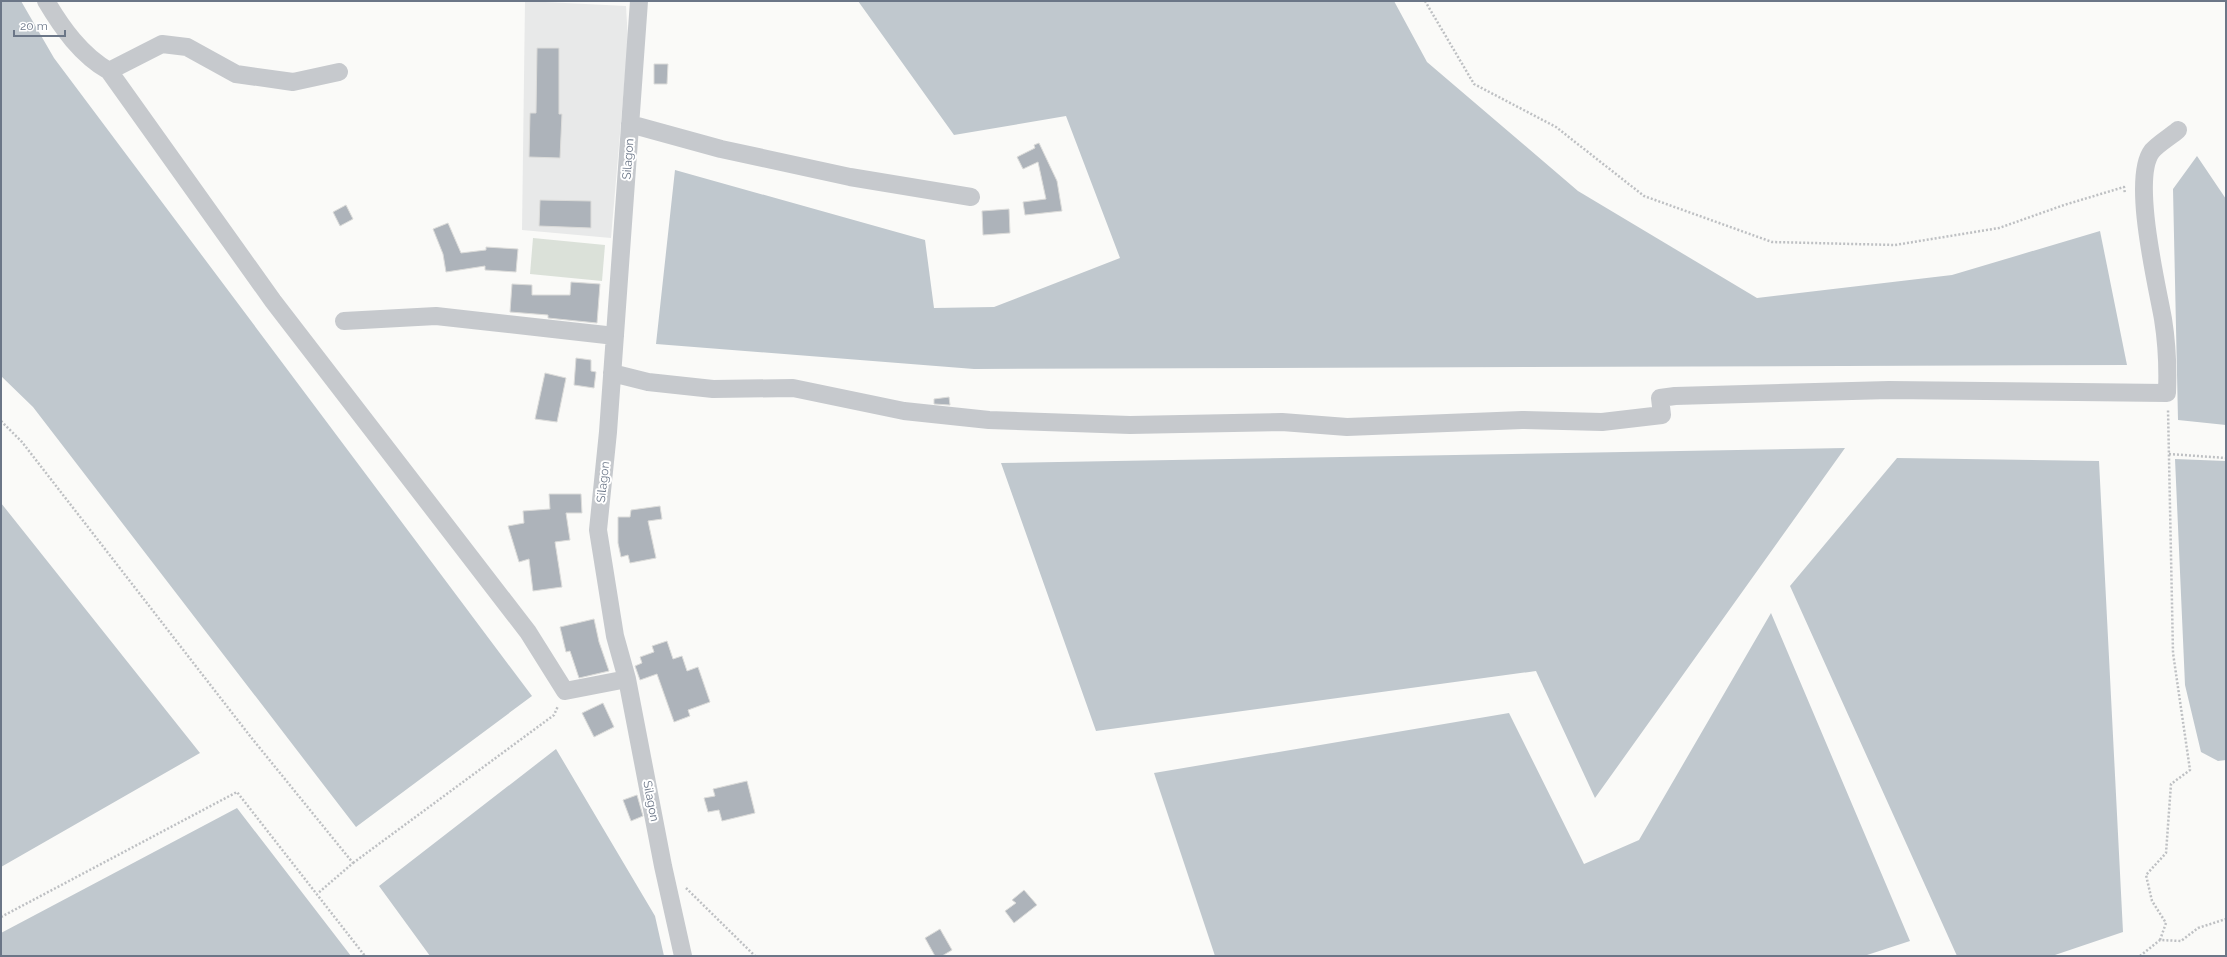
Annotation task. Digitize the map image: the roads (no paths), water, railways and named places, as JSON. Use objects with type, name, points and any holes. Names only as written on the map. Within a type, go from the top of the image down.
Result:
[{"type":"street","points":[[46,1],[63,29],[94,62],[109,71],[273,302],[528,632],[565,691],[627,680]]},
{"type":"street","name":"Silagon","points":[[640,1],[615,336],[598,530],[615,636],[627,680],[663,866],[683,956]]},
{"type":"street","points":[[109,71],[162,44],[186,46],[236,74],[293,82],[339,72]]},
{"type":"street","points":[[630,124],[721,149],[850,177],[970,197]]},
{"type":"street","points":[[612,373],[648,382],[713,389],[793,388],[904,411],[989,420],[1130,425],[1282,422],[1347,427],[1522,420],[1602,422],[1662,415],[1660,398],[1675,396],[1889,390],[2167,392],[2168,364],[2163,320],[2145,209],[2143,179],[2152,152],[2178,130]]},
{"type":"street","points":[[344,321],[436,316],[615,336]]}]
